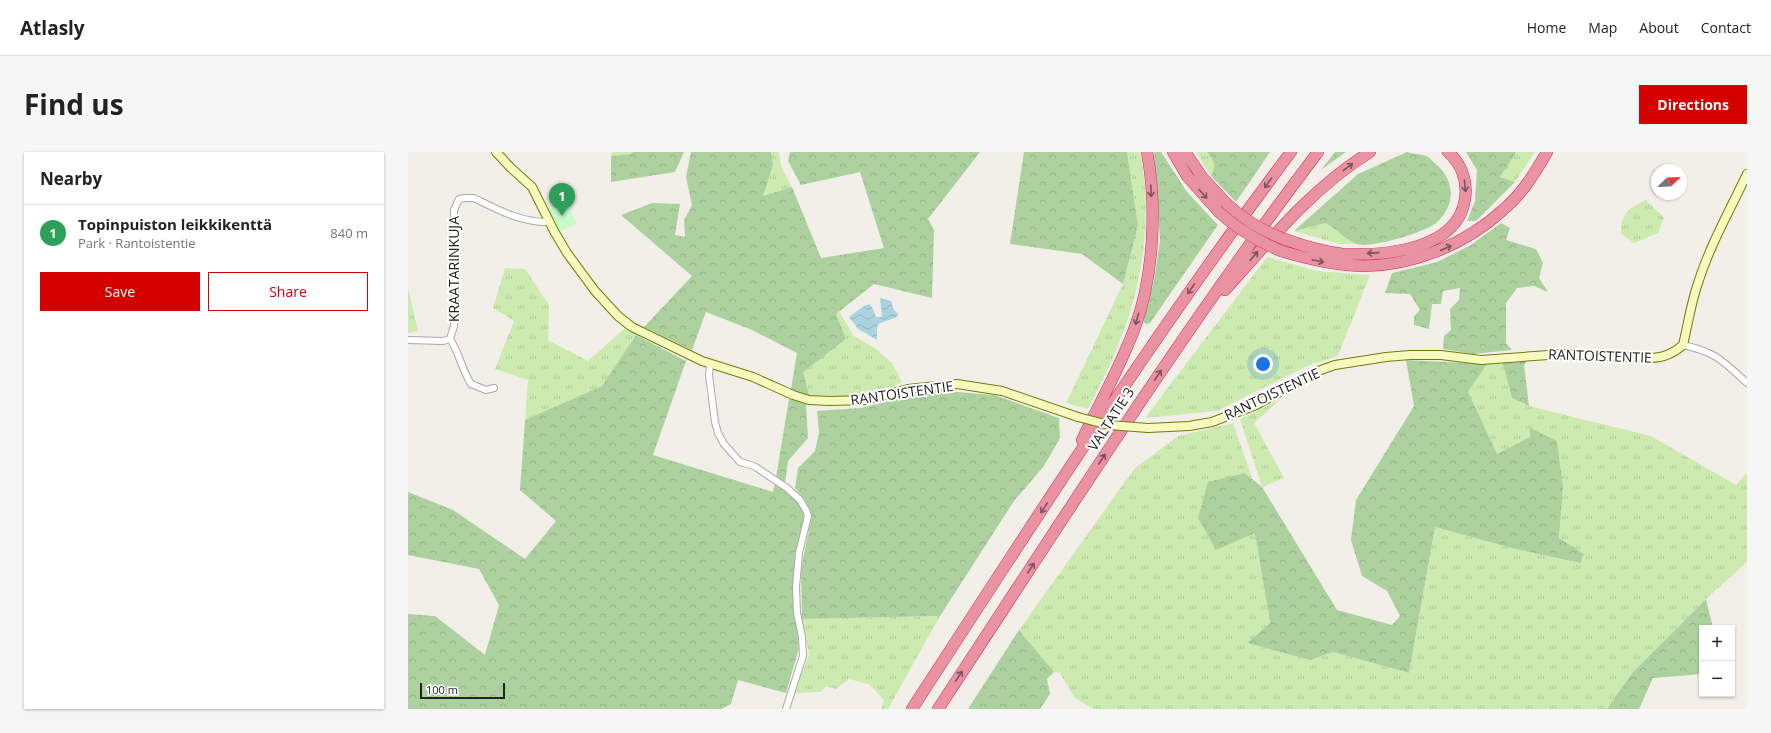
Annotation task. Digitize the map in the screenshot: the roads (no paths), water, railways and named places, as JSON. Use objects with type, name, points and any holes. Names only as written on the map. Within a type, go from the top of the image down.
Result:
[{"type":"highway","points":[[1065,476],[1123,356],[1136,325],[1144,295],[1151,241],[1151,189],[1147,152]]},
{"type":"highway","points":[[1173,152],[1187,176],[1219,212],[1234,225],[1258,241],[1281,251],[1327,263],[1363,266],[1393,263],[1429,254],[1458,242],[1503,210],[1530,181],[1547,152]]},
{"type":"highway","points":[[1185,152],[1202,177],[1225,202],[1246,220],[1265,231],[1307,246],[1343,254],[1367,254],[1391,252],[1416,247],[1433,240],[1455,223],[1466,198],[1464,176],[1457,162],[1448,152]]},
{"type":"highway","name":"VALTATIE 3","points":[[912,709],[1065,476],[1196,282],[1291,152]]},
{"type":"highway","name":"VALTATIE 3","points":[[938,709],[1190,327],[1318,152]]},
{"type":"highway","points":[[1190,327],[1258,251],[1302,205],[1348,166],[1370,152]]},
{"type":"street","name":"RANTOISTENTIE","points":[[496,152],[532,187],[567,253],[586,279],[618,316],[632,327],[665,344],[710,364],[753,377],[793,395],[810,400],[867,400],[908,389],[957,384],[1002,391],[1078,417],[1109,425],[1148,428],[1188,426],[1212,422],[1256,405],[1318,371],[1335,365],[1410,354],[1441,355],[1482,360],[1562,354],[1659,358],[1678,350],[1683,345]]},
{"type":"street","points":[[1747,174],[1720,230],[1698,281],[1689,310],[1683,345],[1700,348],[1718,356],[1747,383]]},
{"type":"street","name":"KRAATARINKUJA","points":[[450,339],[454,326],[455,314],[454,210],[459,199],[474,198],[508,216],[541,222],[550,222]]},
{"type":"street","name":"KRAATARINKUJA","points":[[408,340],[443,341],[450,339]]},
{"type":"street","name":"KRAATARINKUJA","points":[[450,339],[454,345],[461,367],[471,384],[486,390],[494,388]]},
{"type":"street","points":[[710,364],[709,375],[715,422],[718,433],[724,444],[740,462],[754,466],[787,488],[800,500],[808,516],[799,552],[796,587],[797,613],[802,637],[803,656],[786,709]]},
{"type":"water","points":[[880,298],[891,301],[894,310],[898,314],[897,317],[878,324],[877,340],[858,329],[849,317],[869,304],[872,307],[876,317],[882,317]]},
{"type":"place","name":"Topinpuiston leikkikenttä","points":[[562,216]]}]
